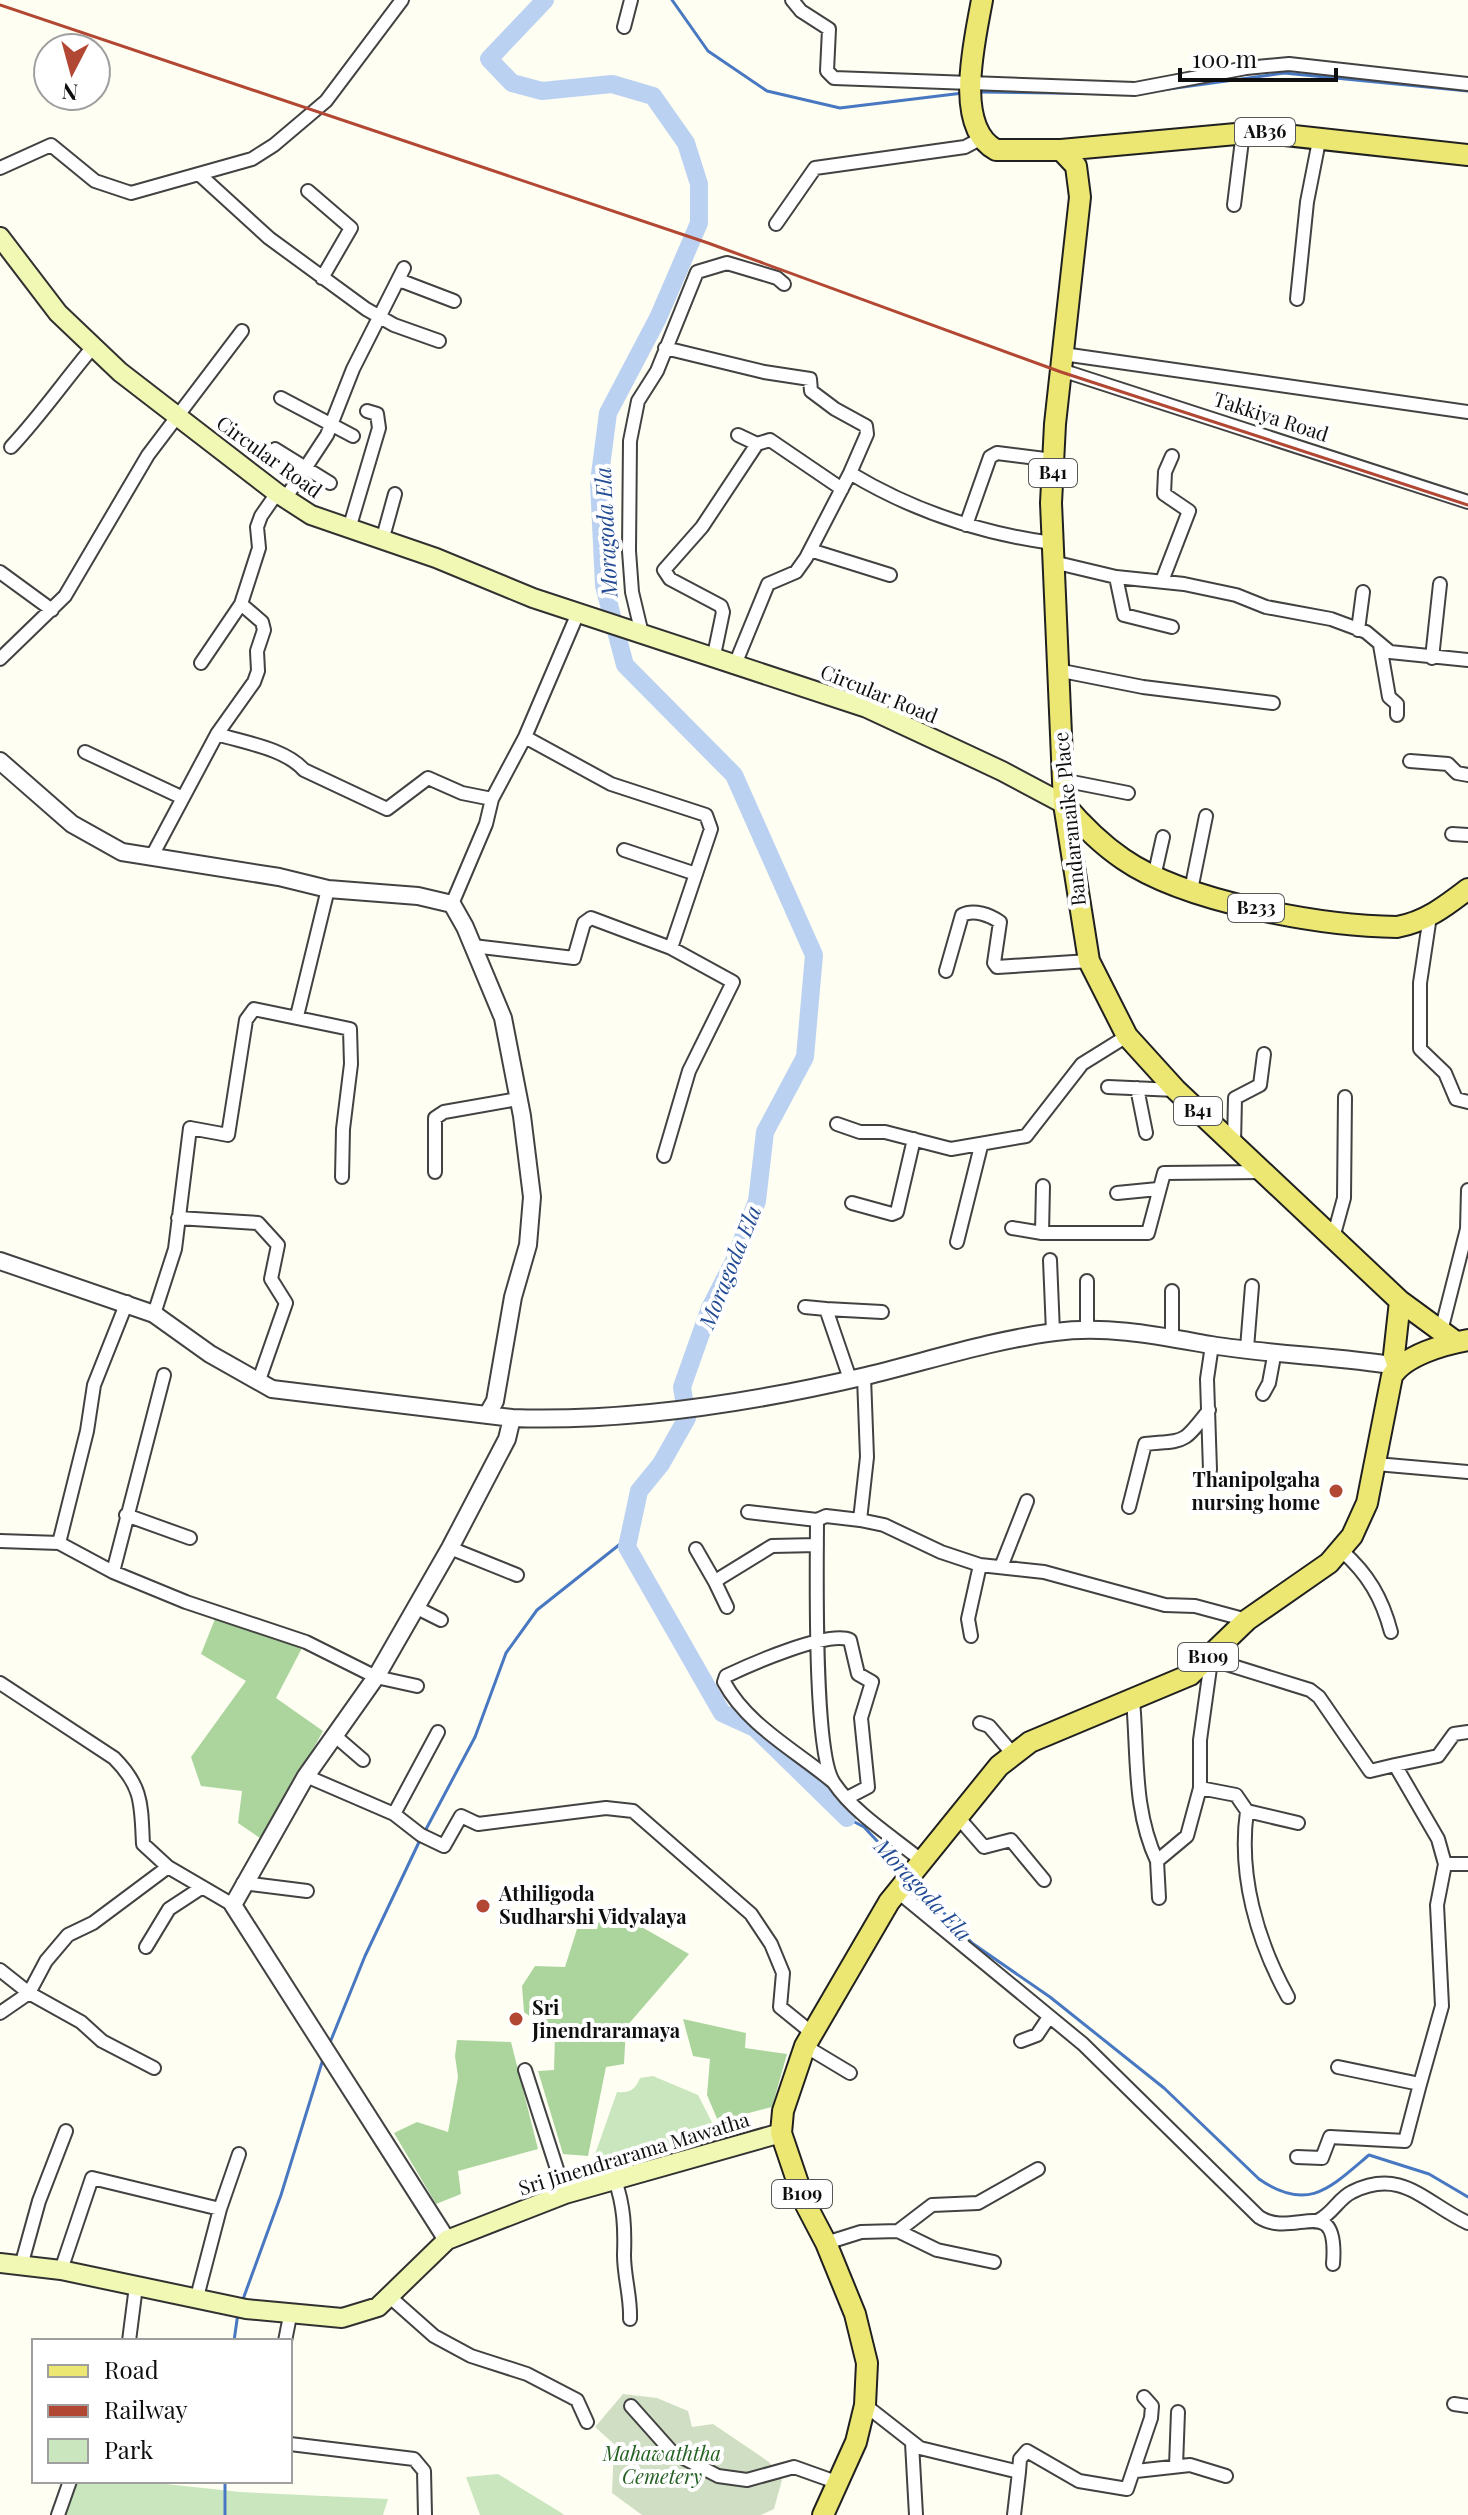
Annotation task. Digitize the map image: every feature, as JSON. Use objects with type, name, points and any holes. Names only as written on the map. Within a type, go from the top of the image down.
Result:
[{"type":"main road","points":[[982,0],[971,93],[974,130],[980,139],[996,150],[1061,150]]},
{"type":"main road","name":"AB36","points":[[1061,150],[1243,132],[1320,136],[1468,155]]},
{"type":"main road","name":"Bandaranaike Place","points":[[1061,150],[1076,166],[1080,197],[1053,460],[1057,670],[1064,804],[1089,961],[1127,1036],[1176,1090],[1400,1301],[1455,1338]]},
{"type":"main road","name":"Circular Road","points":[[0,237],[58,313],[93,347],[175,417],[281,496],[322,520],[713,660],[867,708],[1002,771],[1064,804]]},
{"type":"main road","name":"B233","points":[[1064,804],[1082,825],[1122,859],[1154,877],[1253,907],[1379,927],[1412,924],[1430,916],[1468,889]]},
{"type":"main road","points":[[1400,1301],[1394,1355],[1398,1366],[1455,1338]]},
{"type":"main road","name":"B109","points":[[823,2515],[856,2442],[865,2405],[867,2363],[855,2314],[826,2243],[804,2201],[781,2133],[783,2111],[809,2040],[898,1888],[973,1794],[1013,1754],[1072,1723],[1190,1675],[1247,1620],[1298,1587],[1342,1551],[1360,1522],[1376,1464],[1388,1386],[1398,1366]]},
{"type":"main road","name":"Sri Jinendrarama Mawatha","points":[[0,2263],[61,2270],[290,2316],[342,2318],[378,2307],[447,2240],[565,2194],[781,2133]]},
{"type":"street","points":[[0,168],[51,145],[95,181],[117,191],[143,192],[252,159],[326,101],[359,62],[402,0]]},
{"type":"street","points":[[624,27],[631,0]]},
{"type":"street","points":[[792,0],[801,11],[829,29],[827,71],[834,78],[971,93],[1135,89],[1246,68],[1289,64],[1468,84]]},
{"type":"street","points":[[1234,205],[1243,132]]},
{"type":"street","points":[[1297,299],[1307,202],[1320,136]]},
{"type":"street","points":[[776,224],[815,168],[965,147],[980,139]]},
{"type":"street","points":[[200,175],[246,219],[322,278],[380,318],[439,341]]},
{"type":"street","points":[[308,191],[351,228],[322,278]]},
{"type":"street","points":[[645,635],[632,592],[627,466],[638,401],[657,371],[697,272],[727,263],[777,278],[784,284]]},
{"type":"street","points":[[201,663],[241,604],[259,548],[257,527],[261,516],[307,469],[332,425],[353,369],[402,277],[454,301]]},
{"type":"street","points":[[0,659],[65,596],[114,509],[175,417],[242,331]]},
{"type":"street","points":[[11,447],[34,416],[57,397],[70,374],[93,347]]},
{"type":"street","points":[[665,348],[764,372],[810,379],[811,391],[820,399],[866,426],[867,434],[850,473],[810,550],[796,572],[765,588],[734,667]]},
{"type":"street","points":[[1062,362],[1468,412]]},
{"type":"street","name":"Takkiya Road","points":[[1062,362],[1468,502]]},
{"type":"street","points":[[281,398],[353,436]]},
{"type":"street","points":[[349,529],[379,428],[377,414],[367,411]]},
{"type":"street","points":[[738,435],[757,444]]},
{"type":"street","points":[[713,660],[723,612],[721,606],[670,579],[665,567],[702,527],[757,444],[770,440],[842,489]]},
{"type":"street","points":[[275,449],[330,483]]},
{"type":"street","points":[[966,525],[990,457],[997,453],[1053,460]]},
{"type":"street","points":[[1162,581],[1189,511],[1164,494],[1165,472],[1172,456]]},
{"type":"street","points":[[850,473],[896,499],[1053,552],[1116,577],[1215,590],[1366,632],[1390,652],[1468,660]]},
{"type":"street","points":[[382,541],[395,494]]},
{"type":"street","points":[[810,550],[890,575]]},
{"type":"street","points":[[0,572],[52,610]]},
{"type":"street","points":[[1116,577],[1124,615],[1172,627]]},
{"type":"street","points":[[1432,658],[1440,584]]},
{"type":"street","points":[[1358,630],[1363,592]]},
{"type":"street","points":[[152,856],[217,734],[237,710],[258,671],[262,622],[241,604]]},
{"type":"street","points":[[487,1415],[495,1401],[513,1297],[528,1245],[532,1197],[503,1018],[452,904],[486,824],[492,799],[525,737],[578,613]]},
{"type":"street","points":[[1380,645],[1389,697],[1397,704],[1397,715]]},
{"type":"street","points":[[1057,670],[1175,692],[1273,703]]},
{"type":"street","points":[[217,734],[274,752],[296,762],[304,770],[387,809],[428,778],[462,793],[492,799]]},
{"type":"street","points":[[525,737],[611,784],[706,815],[711,829],[671,948]]},
{"type":"street","points":[[85,752],[181,797]]},
{"type":"street","points":[[0,761],[72,824],[122,852],[328,889],[418,896],[452,904]]},
{"type":"street","points":[[1410,761],[1448,764],[1457,773],[1468,775]]},
{"type":"street","points":[[1062,780],[1128,793]]},
{"type":"street","points":[[1191,890],[1206,816]]},
{"type":"street","points":[[1452,834],[1468,835]]},
{"type":"street","points":[[1154,877],[1163,837]]},
{"type":"street","points":[[624,850],[696,874]]},
{"type":"street","points":[[297,1016],[328,889]]},
{"type":"street","points":[[946,971],[962,915],[968,912],[994,917],[1000,922],[994,963],[997,967],[1089,961]]},
{"type":"street","points":[[1430,916],[1420,983],[1420,1049],[1445,1073],[1456,1099],[1468,1102]]},
{"type":"street","points":[[473,946],[574,958],[584,923],[591,918],[671,948],[733,982],[689,1071],[664,1156]]},
{"type":"street","points":[[154,1314],[175,1249],[190,1128],[228,1135],[246,1020],[254,1009],[350,1029],[351,1064],[343,1129],[342,1177]]},
{"type":"street","points":[[837,1124],[860,1132],[885,1132],[941,1148],[981,1146],[1026,1136],[1082,1064],[1127,1036]]},
{"type":"street","points":[[1234,1144],[1235,1098],[1260,1085],[1264,1054]]},
{"type":"street","points":[[1108,1087],[1176,1090]]},
{"type":"street","points":[[1137,1088],[1146,1133]]},
{"type":"street","points":[[1333,1238],[1344,1198],[1345,1097]]},
{"type":"street","points":[[435,1172],[435,1118],[444,1112],[518,1099]]},
{"type":"street","points":[[852,1203],[892,1214],[897,1212],[914,1139]]},
{"type":"street","points":[[957,1242],[981,1146]]},
{"type":"street","points":[[1012,1228],[1042,1233],[1148,1233],[1164,1173],[1263,1172]]},
{"type":"street","points":[[1042,1233],[1043,1186]]},
{"type":"street","points":[[1117,1193],[1158,1189]]},
{"type":"street","points":[[1455,1338],[1467,1229],[1468,1190]]},
{"type":"street","points":[[178,1218],[258,1223],[278,1245],[271,1279],[286,1303],[258,1383]]},
{"type":"street","points":[[1050,1260],[1053,1332]]},
{"type":"street","points":[[0,1261],[127,1302],[154,1314],[210,1354],[272,1389],[512,1418],[552,1420],[713,1406],[857,1378],[1053,1332],[1087,1329],[1172,1336],[1212,1345],[1398,1366]]},
{"type":"street","points":[[1087,1281],[1087,1329]]},
{"type":"street","points":[[1247,1348],[1252,1286]]},
{"type":"street","points":[[1172,1291],[1172,1336]]},
{"type":"street","points":[[59,1543],[87,1431],[94,1385],[127,1302]]},
{"type":"street","points":[[805,1307],[882,1312]]},
{"type":"street","points":[[826,1309],[857,1378],[867,1457],[860,1520]]},
{"type":"street","points":[[1210,1470],[1207,1379],[1212,1345]]},
{"type":"street","points":[[1263,1394],[1269,1383],[1275,1351]]},
{"type":"street","points":[[113,1572],[164,1375]]},
{"type":"street","points":[[1129,1507],[1145,1444],[1177,1443],[1209,1410]]},
{"type":"street","points":[[233,1905],[306,1776],[376,1677],[450,1548],[507,1439],[512,1418]]},
{"type":"street","points":[[1376,1464],[1468,1472]]},
{"type":"street","points":[[1001,1567],[1027,1501]]},
{"type":"street","points":[[748,1512],[817,1520],[826,1516],[860,1520],[907,1534],[941,1552],[980,1565],[1044,1572],[1165,1605],[1195,1606],[1247,1620]]},
{"type":"street","points":[[126,1515],[190,1538]]},
{"type":"street","points":[[817,1520],[821,1728],[832,1781]]},
{"type":"street","points":[[0,1541],[59,1543],[113,1572],[186,1602],[291,1636],[376,1677],[417,1686]]},
{"type":"street","points":[[715,1582],[772,1546],[817,1545]]},
{"type":"street","points":[[450,1548],[517,1575]]},
{"type":"street","points":[[696,1549],[727,1607]]},
{"type":"street","points":[[1342,1551],[1363,1569],[1384,1605],[1391,1632]]},
{"type":"street","points":[[971,1636],[968,1619],[980,1565]]},
{"type":"street","points":[[415,1607],[441,1620]]},
{"type":"street","points":[[847,1798],[868,1787],[861,1718],[872,1682],[858,1674],[850,1640],[819,1642],[726,1676],[724,1682],[732,1697],[757,1722],[832,1781],[847,1798],[920,1864]]},
{"type":"street","points":[[1207,1658],[1310,1690],[1319,1697],[1370,1771],[1438,1756],[1454,1734],[1468,1732]]},
{"type":"street","points":[[1157,1861],[1187,1836],[1200,1788],[1200,1740],[1210,1668],[1207,1658]]},
{"type":"street","points":[[0,1683],[60,1720],[129,1773],[140,1792],[143,1844],[168,1867],[233,1905],[447,2240]]},
{"type":"street","points":[[1133,1700],[1137,1801],[1146,1837],[1157,1861],[1159,1898]]},
{"type":"street","points":[[980,1723],[989,1726],[1013,1754]]},
{"type":"street","points":[[394,1814],[438,1732]]},
{"type":"street","points":[[334,1735],[363,1760]]},
{"type":"street","points":[[1297,2157],[1317,2161],[1330,2137],[1405,2141],[1442,2006],[1437,1905],[1445,1864],[1438,1839],[1395,1765]]},
{"type":"street","points":[[306,1776],[394,1814],[421,1835],[447,1844],[461,1816],[478,1824],[606,1808],[633,1811],[751,1914],[771,1944],[783,1973],[780,2007],[809,2040],[850,2073]]},
{"type":"street","points":[[1200,1788],[1236,1795],[1247,1811],[1298,1823]]},
{"type":"street","points":[[1247,1811],[1243,1838],[1258,1935],[1288,1997]]},
{"type":"street","points":[[957,1816],[984,1847],[1011,1840],[1044,1880]]},
{"type":"street","points":[[1445,1864],[1468,1864]]},
{"type":"street","points":[[0,2013],[29,1993],[46,1961],[68,1935],[93,1923],[168,1867]]},
{"type":"street","points":[[243,1883],[307,1891]]},
{"type":"street","points":[[146,1947],[169,1909],[201,1888]]},
{"type":"street","points":[[898,1888],[1083,2044],[1269,2224],[1319,2220],[1332,2214],[1348,2194],[1375,2182],[1398,2182],[1468,2223]]},
{"type":"street","points":[[0,1970],[29,1993],[81,2022],[102,2041],[154,2068]]},
{"type":"street","points":[[1021,2041],[1037,2035],[1049,2017]]},
{"type":"street","points":[[1338,2067],[1420,2084]]},
{"type":"street","points":[[525,2070],[565,2194]]},
{"type":"street","points":[[21,2266],[39,2201],[66,2131]]},
{"type":"street","points":[[197,2297],[220,2209],[239,2154]]},
{"type":"street","points":[[898,2231],[932,2205],[978,2203],[1038,2169]]},
{"type":"street","points":[[61,2270],[92,2178],[220,2209]]},
{"type":"street","points":[[615,2180],[627,2235],[624,2257],[631,2298],[630,2319]]},
{"type":"street","points":[[1319,2220],[1328,2225],[1335,2239],[1333,2264]]},
{"type":"street","points":[[826,2243],[861,2232],[898,2231],[937,2250],[994,2262]]},
{"type":"street","points":[[129,2339],[136,2286]]},
{"type":"street","points":[[390,2297],[434,2336],[471,2356],[527,2374],[577,2400],[587,2422]]},
{"type":"street","points":[[285,2339],[290,2316]]},
{"type":"street","points":[[1014,2515],[1020,2459],[1027,2451],[1079,2481],[1127,2489],[1136,2471],[1151,2418],[1152,2406],[1144,2397]]},
{"type":"street","points":[[1454,2404],[1468,2406]]},
{"type":"street","points":[[865,2405],[912,2443],[1019,2472]]},
{"type":"street","points":[[631,2406],[672,2452],[718,2476],[747,2480],[794,2467],[836,2482]]},
{"type":"street","points":[[1176,2466],[1178,2412]]},
{"type":"street","points":[[912,2443],[916,2515]]},
{"type":"street","points":[[292,2444],[414,2459],[424,2471],[425,2515]]},
{"type":"street","points":[[1136,2471],[1190,2465],[1226,2476]]},
{"type":"street","points":[[58,2515],[69,2483]]},
{"type":"green space","points":[[217,1614],[302,1648],[276,1698],[323,1731],[263,1840],[238,1823],[242,1791],[201,1786],[191,1757],[246,1681],[201,1654]]},
{"type":"green space","points":[[603,1905],[689,1954],[626,2027],[624,2064],[606,2067],[588,2156],[563,2154],[538,2071],[554,2070],[555,2035],[524,2012],[522,1986],[535,1966],[565,1967],[577,1929],[597,1929]]},
{"type":"green space","points":[[683,2019],[746,2033],[745,2048],[787,2054],[772,2107],[718,2121],[707,2095],[710,2059],[693,2056]]},
{"type":"green space","points":[[457,2040],[511,2042],[538,2149],[458,2171],[461,2194],[436,2204],[394,2133],[417,2122],[448,2132],[458,2077],[455,2056]]},
{"type":"green space","points":[[653,2076],[698,2095],[719,2136],[587,2177],[617,2092],[629,2091],[640,2078]]},
{"type":"green space","name":"Mahawaththa Cemetery","points":[[623,2394],[657,2398],[688,2411],[692,2427],[713,2424],[769,2462],[782,2480],[774,2509],[761,2515],[642,2515],[612,2493],[614,2444],[595,2427]]},
{"type":"green space","points":[[498,2474],[564,2515],[480,2515],[466,2477]]},
{"type":"green space","points":[[69,2483],[157,2483],[240,2492],[388,2499],[383,2515],[58,2515]]},
{"type":"waterway","name":"Moragoda Ela","points":[[545,0],[489,59],[512,83],[542,91],[612,84],[653,96],[686,143],[699,184],[699,223],[658,318],[608,413],[599,482],[604,586],[625,665],[734,775],[814,955],[805,1057],[765,1132],[757,1201],[735,1259],[710,1308],[682,1387],[687,1418],[661,1464],[639,1491],[627,1547],[722,1713],[755,1728],[847,1818]]},
{"type":"waterway","points":[[672,0],[708,51],[767,91],[840,108],[963,93]]},
{"type":"waterway","points":[[1154,91],[1284,73],[1468,91]]},
{"type":"waterway","points":[[978,92],[1126,94]]},
{"type":"waterway","points":[[424,1833],[475,1737],[506,1653],[537,1610],[629,1537]]},
{"type":"waterway","name":"Moragoda Ela","points":[[847,1818],[864,1827],[905,1871]]},
{"type":"waterway","points":[[329,2045],[365,1956],[420,1840]]},
{"type":"waterway","name":"Moragoda Ela","points":[[915,1882],[972,1943],[1050,1997],[1164,2088],[1259,2179],[1276,2189],[1291,2194],[1318,2192],[1369,2155],[1429,2174],[1468,2197]]},
{"type":"waterway","points":[[242,2302],[281,2195],[323,2059]]},
{"type":"waterway","points":[[234,2339],[238,2313]]},
{"type":"waterway","points":[[225,2483],[225,2515]]},
{"type":"railway","points":[[0,5],[708,243],[1061,372],[1468,505]]},
{"type":"place","name":"Thanipolgaha nursing home","points":[[1336,1491]]},
{"type":"place","name":"Athiligoda Sudharshi Vidyalaya","points":[[483,1906]]},
{"type":"place","name":"Sri Jinendraramaya","points":[[516,2019]]}]
